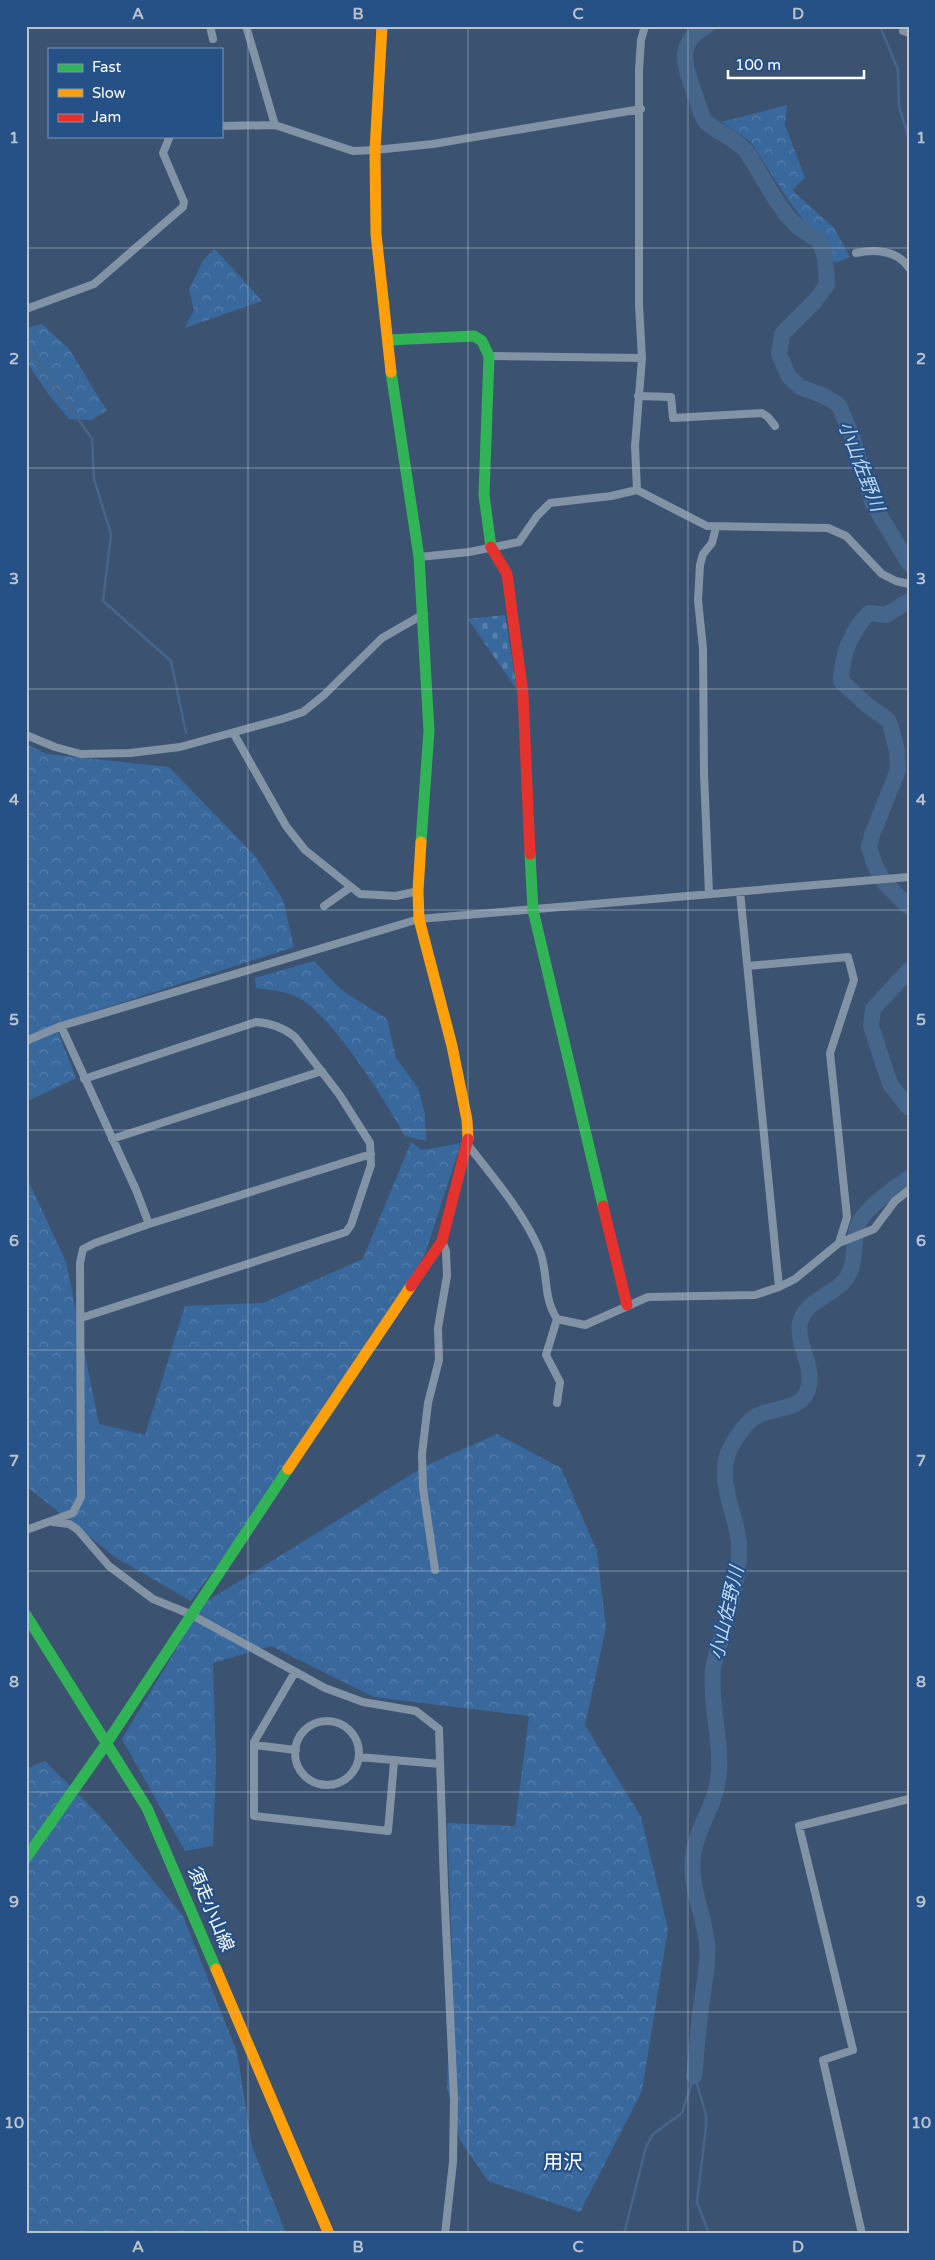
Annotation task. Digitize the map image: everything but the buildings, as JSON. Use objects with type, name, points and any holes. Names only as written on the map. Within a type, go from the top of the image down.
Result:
[{"type":"street","points":[[210,26],[214,39]]},
{"type":"street","points":[[246,26],[275,125]]},
{"type":"street","points":[[26,1858],[106,1744],[190,1614],[442,1241],[468,1145],[465,1106],[420,919],[418,891],[430,731],[419,557],[388,340],[376,234],[375,150],[382,26]]},
{"type":"street","points":[[637,490],[635,446],[642,358],[639,305],[641,109],[639,70],[641,40],[645,26]]},
{"type":"street","points":[[222,126],[275,125],[353,151],[433,144],[641,109]]},
{"type":"street","points":[[26,309],[94,284],[183,207],[184,202],[163,153],[169,138]]},
{"type":"street","points":[[856,253],[874,249],[894,256],[905,262],[909,268]]},
{"type":"street","points":[[388,340],[474,336],[482,341],[489,356],[484,495],[491,548],[507,574],[523,694],[533,910],[627,1305]]},
{"type":"street","points":[[489,356],[642,358]]},
{"type":"street","points":[[638,396],[671,397],[673,418],[762,413],[775,426]]},
{"type":"street","points":[[419,557],[491,548],[519,542],[537,516],[550,502],[611,496],[637,490],[707,526],[828,528],[846,536],[882,574],[907,584]]},
{"type":"street","points":[[708,894],[704,774],[704,650],[698,600],[700,565],[703,554],[712,543],[716,527]]},
{"type":"street","points":[[26,735],[55,747],[89,754],[161,751],[234,734],[302,712],[324,695],[382,638],[424,614]]},
{"type":"street","points":[[234,734],[296,841],[360,894],[379,897],[418,891]]},
{"type":"street","points":[[26,1041],[61,1026],[420,919],[909,877]]},
{"type":"street","points":[[324,906],[351,886]]},
{"type":"street","points":[[740,892],[779,1286]]},
{"type":"street","points":[[748,966],[848,957],[854,980],[830,1053],[847,1217],[842,1243]]},
{"type":"street","points":[[81,1318],[346,1232],[351,1226],[368,1175],[371,1154],[370,1143],[357,1120],[301,1044],[287,1030],[269,1023],[256,1022],[84,1079]]},
{"type":"street","points":[[61,1026],[136,1190],[149,1224]]},
{"type":"street","points":[[112,1139],[322,1071]]},
{"type":"street","points":[[468,1145],[530,1230],[541,1252],[545,1288],[557,1320],[546,1355],[560,1382],[557,1403]]},
{"type":"street","points":[[26,1530],[53,1522],[73,1513],[81,1497],[80,1263],[83,1249],[149,1224],[371,1154]]},
{"type":"street","points":[[557,1320],[585,1325],[648,1297],[755,1295],[795,1279],[842,1243],[874,1229],[895,1201],[909,1190]]},
{"type":"street","points":[[435,1570],[423,1488],[422,1454],[428,1402],[439,1360],[438,1328],[447,1276],[446,1251],[442,1241]]},
{"type":"street","points":[[53,1522],[69,1524],[77,1529],[109,1566],[153,1599],[190,1614],[325,1688],[363,1702],[416,1711],[439,1729],[454,2099],[453,2162],[445,2234]]},
{"type":"street","name":"須走小山線","points":[[26,1615],[106,1744],[123,1768],[158,1831],[329,2234]]},
{"type":"street","points":[[296,1672],[254,1742],[254,1816],[388,1831],[394,1762]]},
{"type":"street","points":[[331,1721],[341,1724],[352,1734],[359,1747],[359,1758],[356,1768],[340,1782],[329,1785],[318,1784],[309,1779],[299,1766],[296,1750],[298,1740],[311,1725],[331,1721]]},
{"type":"street","points":[[254,1745],[296,1750]]},
{"type":"street","points":[[359,1758],[440,1764]]},
{"type":"street","points":[[862,2234],[823,2060],[853,2050],[799,1826],[909,1799]]},
{"type":"green space","points":[[787,105],[785,125],[805,178],[792,190],[834,228],[850,257],[835,263],[787,198],[750,141],[721,122]]},
{"type":"green space","points":[[215,249],[262,301],[185,328],[194,310],[189,290],[203,260]]},
{"type":"green space","points":[[42,324],[69,349],[107,411],[91,420],[69,419],[49,395],[26,361],[26,328]]},
{"type":"green space","points":[[505,615],[517,690],[468,619]]},
{"type":"green space","points":[[26,744],[47,754],[169,767],[255,856],[283,900],[294,947],[55,1024],[76,1078],[26,1102]]},
{"type":"green space","points":[[314,961],[341,990],[387,1019],[396,1058],[418,1088],[425,1114],[426,1141],[405,1136],[357,1060],[325,1020],[310,1006],[288,993],[256,988],[255,978]]},
{"type":"green space","points":[[411,1142],[422,1150],[461,1143],[425,1254],[334,1412],[270,1493],[191,1601],[115,1557],[26,1486],[26,1176],[66,1262],[99,1424],[145,1435],[185,1306],[263,1303],[363,1259]]},
{"type":"green space","points":[[497,1434],[561,1468],[597,1551],[606,1628],[585,1725],[641,1817],[668,1929],[642,2091],[580,2212],[488,2181],[460,2140],[447,2087],[452,1950],[447,1823],[515,1826],[529,1716],[374,1697],[271,1646],[213,1663],[216,1763],[213,1846],[185,1851],[122,1739],[204,1603],[425,1466]]},
{"type":"green space","points":[[45,1761],[99,1815],[183,1916],[237,2052],[252,2146],[286,2234],[26,2234],[26,1769]]},
{"type":"waterway","name":"小山佐野川","points":[[707,26],[696,33],[690,41],[686,49],[685,58],[689,77],[703,117],[711,126],[744,149],[786,214],[806,233],[819,240],[825,257],[827,285],[815,301],[782,334],[779,354],[789,377],[800,387],[824,396],[839,405],[851,434],[873,504],[909,564]]},
{"type":"waterway","points":[[880,26],[898,70],[899,106],[909,139]]},
{"type":"waterway","points":[[26,344],[92,439],[94,479],[111,534],[103,601],[171,661],[186,733]]},
{"type":"waterway","name":"小山佐野川","points":[[909,601],[886,615],[869,613],[862,620],[848,644],[843,662],[841,681],[866,704],[888,720],[891,727],[897,751],[898,770],[869,847],[875,866],[884,882],[909,907]]},
{"type":"waterway","name":"小山佐野川","points":[[909,970],[873,1009],[871,1026],[890,1084],[909,1108]]},
{"type":"waterway","name":"小山佐野川","points":[[694,2076],[707,1952],[706,1934],[693,1879],[693,1856],[697,1838],[716,1790],[719,1775],[712,1684],[713,1669],[733,1596],[739,1557],[737,1530],[725,1479],[728,1453],[739,1434],[755,1417],[769,1411],[791,1406],[803,1398],[807,1392],[810,1375],[800,1332],[800,1323],[803,1315],[807,1309],[841,1285],[846,1279],[852,1267],[856,1232],[861,1219],[880,1199],[909,1178]]},
{"type":"waterway","points":[[624,2234],[646,2147],[653,2134],[682,2113],[694,2076]]},
{"type":"waterway","points":[[695,2077],[706,2115],[697,2202],[709,2234]]},
{"type":"traffic: fast","points":[[388,340],[474,336],[482,341],[489,356],[484,495],[491,547]]},
{"type":"traffic: fast","points":[[391,372],[419,557],[429,731],[421,842]]},
{"type":"traffic: fast","points":[[530,854],[533,910],[603,1206]]},
{"type":"traffic: fast","points":[[26,1858],[106,1744],[288,1469]]},
{"type":"traffic: fast","points":[[26,1615],[147,1808],[216,1969]]},
{"type":"traffic: slow","points":[[382,26],[375,150],[376,234],[391,372]]},
{"type":"traffic: slow","points":[[421,842],[418,891],[419,919],[452,1046],[467,1120],[468,1139]]},
{"type":"traffic: slow","points":[[288,1469],[411,1286]]},
{"type":"traffic: slow","points":[[216,1969],[329,2234]]},
{"type":"traffic: jam","points":[[491,547],[507,574],[523,694],[530,854]]},
{"type":"traffic: jam","points":[[411,1286],[442,1241],[468,1139]]},
{"type":"traffic: jam","points":[[603,1206],[627,1305]]},
{"type":"district","name":"用沢","points":[[563,2162]]}]
